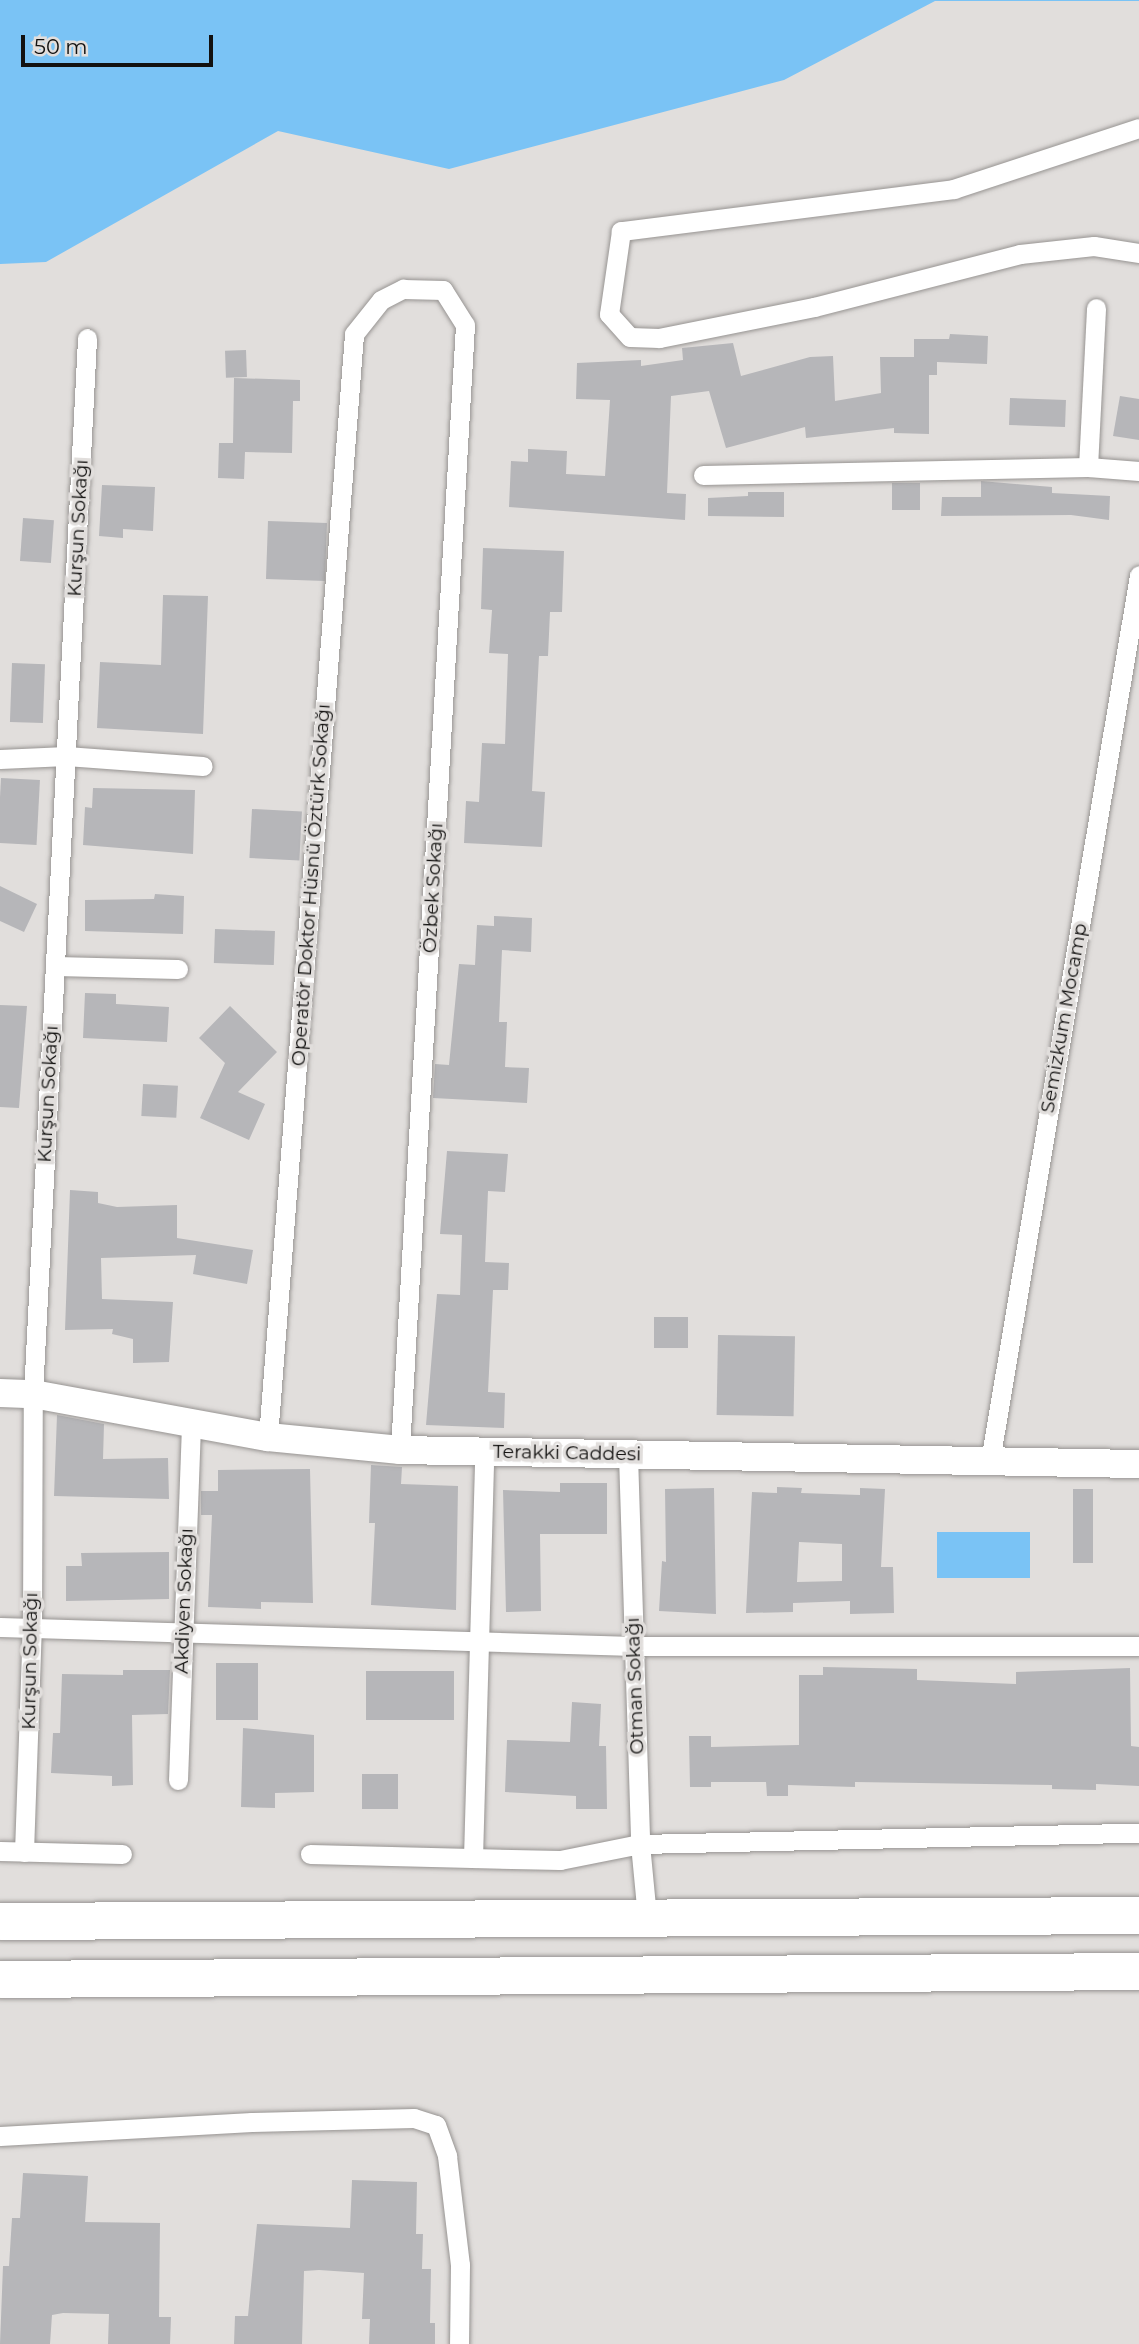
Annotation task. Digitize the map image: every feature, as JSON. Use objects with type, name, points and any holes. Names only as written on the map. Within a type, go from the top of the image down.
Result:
[{"type":"highway","points":[[0,1921],[1139,1915]]},
{"type":"highway","points":[[0,1979],[1139,1971]]},
{"type":"street","points":[[1139,128],[954,189],[621,231],[609,314],[630,337],[659,338],[814,307],[1020,254],[1094,246],[1139,253]]},
{"type":"street","name":"Operatör Doktor Hüsnü Öztürk Sokağı","points":[[268,1437],[354,334],[381,300],[403,289],[443,290],[465,325]]},
{"type":"street","points":[[1088,467],[1096,308]]},
{"type":"street","name":"Özbek Sokağı","points":[[401,1450],[465,325]]},
{"type":"street","name":"Kurşun Sokağı","points":[[24,1852],[32,1627],[33,1394],[88,338]]},
{"type":"street","points":[[703,475],[1088,467],[1139,471]]},
{"type":"street","name":"Semizkum Mocamp","points":[[990,1461],[1139,575]]},
{"type":"street","points":[[0,759],[66,755],[203,766]]},
{"type":"street","points":[[55,966],[178,969]]},
{"type":"street","name":"Terakki Caddesi","points":[[0,1393],[33,1394],[268,1437],[401,1450],[1139,1464]]},
{"type":"street","name":"Akdiyen Sokağı","points":[[178,1780],[191,1423]]},
{"type":"street","points":[[473,1858],[484,1452]]},
{"type":"street","name":"Otman Sokağı","points":[[628,1455],[640,1844],[647,1917]]},
{"type":"street","points":[[0,1627],[634,1646],[1139,1646]]},
{"type":"street","points":[[310,1854],[559,1860],[640,1844],[1139,1833]]},
{"type":"street","points":[[0,1851],[122,1854]]},
{"type":"street","points":[[0,2136],[292,2121],[414,2118],[436,2125],[447,2156],[460,2265],[459,2344]]},
{"type":"water","points":[[0,0],[1139,1],[935,1],[784,80],[449,169],[278,131],[46,262],[0,264]]},
{"type":"water","points":[[937,1532],[1030,1532],[1030,1578],[937,1578]]},
{"type":"building","points":[[950,334],[988,336],[987,364],[937,362],[937,375],[929,375],[929,434],[894,433],[894,428],[806,438],[805,427],[726,448],[709,391],[671,396],[667,493],[686,494],[685,520],[509,507],[511,461],[528,462],[528,449],[567,451],[566,474],[605,476],[610,400],[576,399],[577,363],[641,360],[641,366],[683,360],[682,348],[733,343],[741,376],[810,357],[833,356],[835,401],[881,393],[880,357],[914,357],[914,339],[949,339]]},
{"type":"building","points":[[246,350],[247,377],[226,378],[225,351]]},
{"type":"building","points":[[234,378],[300,380],[300,401],[293,401],[292,453],[245,452],[244,479],[218,478],[219,443],[233,443]]},
{"type":"building","points":[[1120,396],[1139,399],[1139,440],[1113,436]]},
{"type":"building","points":[[1010,398],[1066,400],[1065,427],[1009,425]]},
{"type":"building","points":[[981,481],[1052,487],[1052,493],[1110,496],[1109,520],[1071,515],[941,516],[942,497],[981,497]]},
{"type":"building","points":[[892,483],[920,483],[920,510],[892,510]]},
{"type":"building","points":[[102,485],[155,487],[153,531],[123,529],[123,538],[99,536]]},
{"type":"building","points":[[748,492],[784,492],[784,517],[708,516],[708,498],[748,496]]},
{"type":"building","points":[[23,518],[54,520],[51,563],[20,561]]},
{"type":"building","points":[[268,521],[327,523],[325,581],[266,579]]},
{"type":"building","points":[[483,548],[564,551],[562,612],[550,612],[548,656],[539,656],[532,791],[545,792],[542,847],[464,843],[466,801],[479,802],[482,743],[505,744],[508,654],[489,653],[492,610],[481,609]]},
{"type":"building","points":[[163,595],[208,596],[203,734],[97,728],[100,662],[161,665]]},
{"type":"building","points":[[12,663],[45,664],[43,723],[10,722]]},
{"type":"building","points":[[1,778],[40,780],[37,845],[0,843]]},
{"type":"building","points":[[93,788],[195,790],[193,854],[83,845],[85,807],[92,808]]},
{"type":"building","points":[[252,809],[302,812],[299,861],[249,858]]},
{"type":"building","points":[[0,886],[37,904],[24,932],[0,921]]},
{"type":"building","points":[[155,894],[184,896],[183,934],[85,931],[85,900],[154,899]]},
{"type":"building","points":[[494,916],[532,918],[531,952],[502,950],[499,1022],[507,1022],[505,1067],[529,1068],[527,1103],[433,1098],[435,1064],[449,1065],[459,964],[475,965],[477,925],[494,926]]},
{"type":"building","points":[[215,929],[275,931],[274,965],[214,963]]},
{"type":"building","points":[[85,993],[116,994],[116,1004],[169,1007],[167,1042],[83,1038]]},
{"type":"building","points":[[0,1005],[27,1006],[19,1108],[0,1107]]},
{"type":"building","points":[[230,1006],[277,1052],[238,1092],[265,1104],[249,1140],[200,1118],[225,1063],[199,1038]]},
{"type":"building","points":[[143,1084],[178,1086],[176,1118],[141,1116]]},
{"type":"building","points":[[447,1151],[508,1154],[505,1192],[488,1191],[485,1262],[509,1263],[508,1290],[493,1290],[488,1392],[505,1393],[504,1428],[426,1425],[437,1294],[460,1295],[462,1235],[440,1234]]},
{"type":"building","points":[[70,1190],[98,1192],[98,1203],[117,1207],[177,1205],[177,1238],[253,1250],[247,1284],[193,1274],[196,1255],[101,1258],[102,1299],[173,1302],[169,1362],[133,1363],[133,1339],[112,1334],[113,1329],[65,1330]]},
{"type":"building","points":[[654,1317],[688,1317],[688,1348],[654,1348]]},
{"type":"building","points":[[718,1335],[795,1336],[794,1416],[717,1415]]},
{"type":"building","points":[[57,1415],[104,1424],[103,1459],[168,1458],[169,1499],[54,1496]]},
{"type":"building","points":[[371,1465],[402,1467],[401,1484],[458,1486],[456,1610],[371,1605],[375,1523],[369,1523]]},
{"type":"building","points":[[310,1469],[313,1603],[261,1602],[261,1609],[208,1607],[212,1515],[201,1515],[201,1491],[218,1491],[218,1470]]},
{"type":"building","points":[[560,1483],[607,1483],[607,1534],[540,1534],[541,1611],[506,1612],[503,1490],[560,1492]]},
{"type":"building","points":[[777,1487],[802,1488],[801,1493],[860,1495],[860,1488],[885,1489],[881,1567],[893,1567],[894,1613],[850,1614],[850,1601],[793,1603],[793,1612],[746,1613],[752,1492],[777,1493]],"holes":[[[799,1542],[842,1544],[842,1581],[797,1582]]]},
{"type":"building","points":[[714,1488],[716,1614],[659,1611],[662,1561],[666,1562],[665,1489]]},
{"type":"building","points":[[1073,1489],[1093,1489],[1093,1563],[1073,1563]]},
{"type":"building","points":[[169,1552],[169,1599],[66,1601],[66,1566],[82,1566],[81,1553]]},
{"type":"building","points":[[216,1663],[258,1663],[258,1720],[216,1720]]},
{"type":"building","points":[[823,1667],[917,1669],[917,1680],[1016,1684],[1016,1672],[1130,1668],[1131,1746],[1139,1747],[1139,1786],[1096,1784],[1096,1790],[1052,1789],[1052,1785],[855,1782],[855,1787],[788,1785],[788,1796],[767,1796],[766,1782],[711,1782],[711,1787],[690,1787],[689,1736],[711,1736],[711,1747],[799,1745],[799,1675],[823,1675]]},
{"type":"building","points":[[123,1670],[170,1670],[168,1714],[132,1715],[133,1785],[112,1786],[112,1776],[51,1773],[53,1733],[60,1733],[62,1674],[123,1675]]},
{"type":"building","points":[[366,1671],[454,1671],[454,1720],[366,1720]]},
{"type":"building","points":[[572,1702],[601,1704],[599,1746],[606,1746],[607,1809],[576,1809],[576,1796],[505,1792],[507,1740],[570,1742]]},
{"type":"building","points":[[243,1728],[314,1735],[314,1792],[275,1793],[275,1808],[241,1807]]},
{"type":"building","points":[[362,1774],[398,1774],[398,1809],[362,1809]]},
{"type":"building","points":[[23,2173],[88,2176],[85,2222],[160,2223],[159,2317],[171,2317],[170,2344],[108,2344],[109,2314],[63,2313],[52,2315],[50,2344],[0,2344],[3,2266],[9,2266],[12,2218],[20,2218]]},
{"type":"building","points":[[352,2180],[417,2182],[416,2234],[423,2234],[422,2269],[431,2269],[430,2323],[435,2323],[435,2344],[369,2344],[370,2319],[362,2319],[364,2273],[319,2270],[304,2271],[302,2344],[234,2344],[235,2316],[248,2316],[257,2224],[350,2228]]}]
